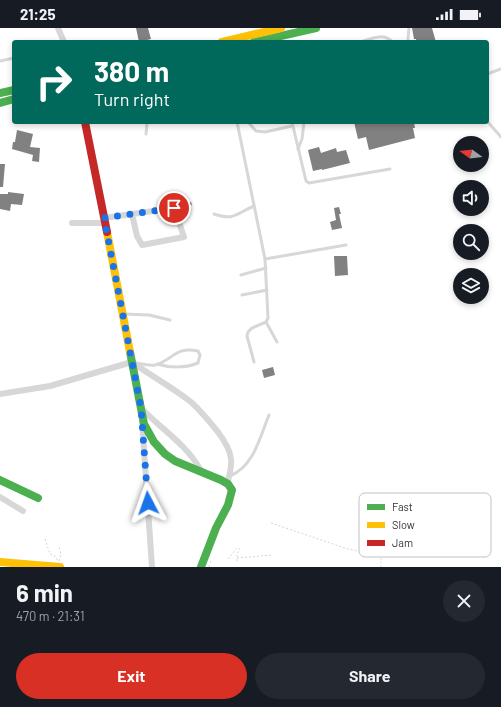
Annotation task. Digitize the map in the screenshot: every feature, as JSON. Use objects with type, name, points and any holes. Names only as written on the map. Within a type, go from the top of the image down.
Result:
[{"type":"street","points":[[58,28],[63,40]]},
{"type":"street","points":[[230,40],[281,28]]},
{"type":"street","points":[[272,40],[316,28]]},
{"type":"street","points":[[0,93],[12,90]]},
{"type":"street","points":[[0,102],[12,99]]},
{"type":"street","points":[[86,124],[144,424],[159,447],[173,459],[228,480]]},
{"type":"street","points":[[72,223],[105,221],[132,214],[174,208],[184,237],[142,245],[137,236],[132,214]]},
{"type":"street","points":[[0,394],[50,386],[132,362]]},
{"type":"street","points":[[132,362],[192,403],[206,417],[227,446],[232,461],[228,480],[232,490],[231,498],[210,543],[201,567]]},
{"type":"street","points":[[141,408],[194,458],[200,469]]},
{"type":"street","points":[[141,408],[152,567]]},
{"type":"street","points":[[0,480],[38,498]]},
{"type":"street","points":[[0,496],[23,511]]},
{"type":"street","points":[[0,562],[60,567]]},
{"type":"lane","points":[[408,39],[409,28]]},
{"type":"lane","points":[[368,40],[383,36],[390,40]]},
{"type":"lane","points":[[0,61],[12,58]]},
{"type":"lane","points":[[489,73],[501,69]]},
{"type":"lane","points":[[489,123],[501,138]]},
{"type":"lane","points":[[146,134],[147,124]]},
{"type":"lane","points":[[237,124],[266,268],[268,318],[266,322],[252,328],[248,332],[247,336],[254,362]]},
{"type":"lane","points":[[250,124],[256,131],[265,132],[292,126],[306,181],[309,183],[390,169]]},
{"type":"lane","points":[[298,150],[302,139],[304,124]]},
{"type":"lane","points":[[214,214],[228,218],[236,216],[254,206]]},
{"type":"lane","points":[[265,259],[346,245]]},
{"type":"lane","points":[[241,275],[266,268]]},
{"type":"lane","points":[[242,295],[267,290]]},
{"type":"lane","points":[[123,314],[149,315],[170,320]]},
{"type":"lane","points":[[266,322],[278,342]]},
{"type":"lane","points":[[132,362],[149,365],[192,365],[198,363],[200,355],[198,351],[185,350],[157,364]]},
{"type":"lane","points":[[228,480],[243,468],[257,448],[269,415]]},
{"type":"path","points":[[271,522],[348,549],[359,551]]},
{"type":"path","points":[[45,539],[50,554],[55,556],[59,561],[61,554],[59,547]]},
{"type":"path","points":[[228,560],[237,548]]},
{"type":"path","points":[[237,561],[240,548]]},
{"type":"path","points":[[237,558],[273,556]]},
{"type":"path","points":[[380,557],[381,567]]},
{"type":"building","points":[[136,28],[148,28],[151,39],[139,40]]},
{"type":"building","points":[[412,28],[432,28],[435,40],[416,40],[414,39]]},
{"type":"building","points":[[354,124],[414,124],[415,128],[413,128],[415,138],[369,150],[366,137],[358,139]]},
{"type":"building","points":[[17,130],[33,134],[30,147],[40,148],[39,162],[32,161],[33,155],[12,149]]},
{"type":"building","points":[[319,147],[321,153],[336,148],[337,152],[346,150],[350,163],[313,171],[308,150]]},
{"type":"building","points":[[0,164],[5,164],[3,187],[0,187]]},
{"type":"building","points":[[8,192],[24,194],[22,205],[11,204],[10,211],[0,209],[0,194],[8,194]]},
{"type":"building","points":[[184,196],[185,203],[191,202],[192,205],[187,206],[188,210],[182,211],[182,208],[179,208],[177,205],[181,204],[181,202],[165,205],[164,200]]},
{"type":"building","points":[[339,207],[342,228],[332,230],[330,222],[336,220],[334,208]]},
{"type":"building","points":[[334,256],[347,256],[348,275],[335,276]]},
{"type":"building","points":[[273,367],[275,375],[264,378],[262,370]]},
{"type":"traffic: fast","points":[[263,40],[316,28]]},
{"type":"traffic: fast","points":[[0,93],[12,90]]},
{"type":"traffic: fast","points":[[0,103],[12,100]]},
{"type":"traffic: fast","points":[[130,352],[144,424],[154,442],[165,454],[175,461],[221,480],[228,484],[232,490],[228,505],[216,528],[201,567]]},
{"type":"traffic: fast","points":[[0,480],[38,498]]},
{"type":"traffic: slow","points":[[230,40],[281,28]]},
{"type":"traffic: slow","points":[[107,232],[130,352]]},
{"type":"traffic: slow","points":[[0,562],[60,567]]},
{"type":"traffic: jam","points":[[85,124],[107,232]]},
{"type":"route","points":[[148,503],[141,408],[104,218],[174,208]]}]
